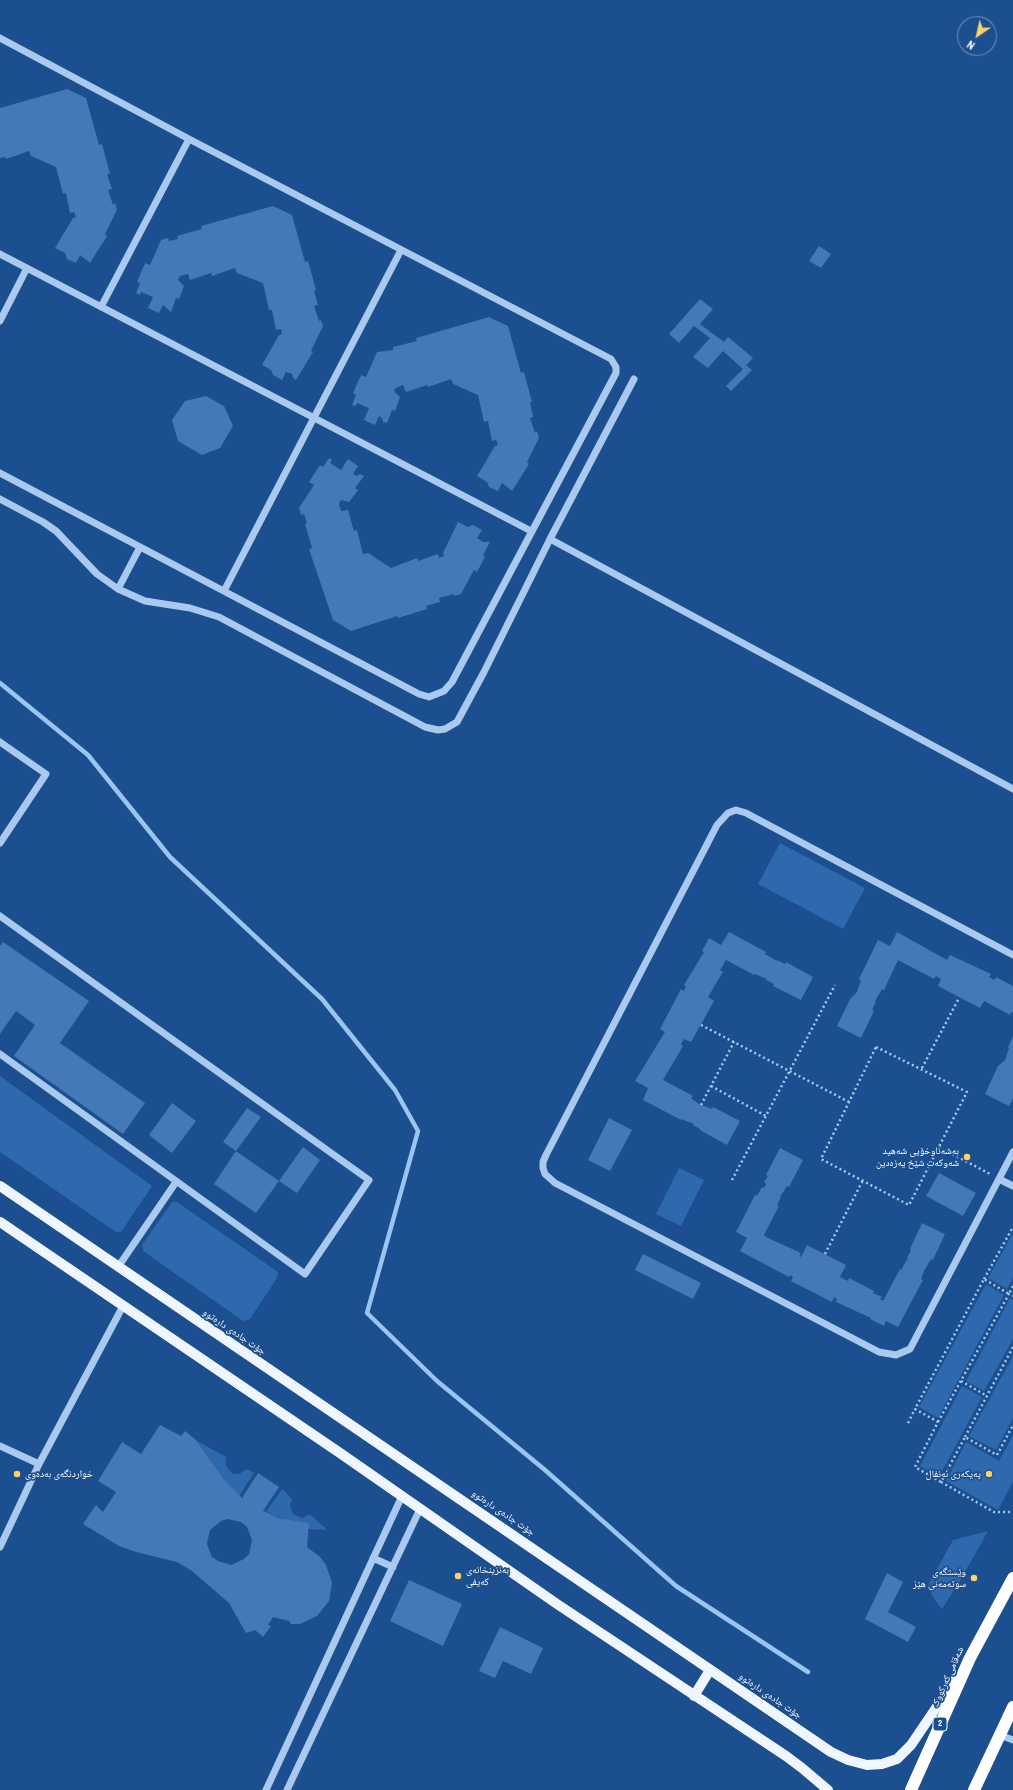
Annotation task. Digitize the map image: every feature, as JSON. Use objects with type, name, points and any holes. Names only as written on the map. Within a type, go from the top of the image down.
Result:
[{"type":"highway","name":"شەقامی کەرکووک","points":[[910,1790],[970,1658],[1013,1578]]},
{"type":"highway","points":[[974,1790],[1013,1707]]},
{"type":"main road","name":"جۆت جادەی دارەتوو","points":[[0,1186],[501,1526],[710,1670],[832,1752],[848,1760],[867,1765],[882,1764],[897,1759],[921,1731],[970,1658]]},
{"type":"main road","points":[[0,1222],[694,1696],[802,1768],[828,1790]]},
{"type":"main road","points":[[694,1696],[710,1670]]},
{"type":"street","points":[[0,38],[189,139],[611,359],[615,364],[616,373],[452,682],[444,692],[429,697],[419,694],[0,474]]},
{"type":"street","points":[[101,307],[189,139]]},
{"type":"street","points":[[224,591],[401,250]]},
{"type":"street","points":[[0,254],[531,531]]},
{"type":"street","points":[[0,321],[27,268]]},
{"type":"street","points":[[0,499],[43,522],[56,532],[97,574],[118,589],[146,601],[190,608],[219,617],[425,727],[438,730],[452,726],[460,716],[484,672],[550,539],[634,379]]},
{"type":"street","points":[[550,539],[1013,789]]},
{"type":"street","points":[[118,589],[140,547]]},
{"type":"street","points":[[0,742],[46,774],[0,843]]},
{"type":"street","points":[[1013,955],[746,813],[736,810],[728,813],[717,825],[543,1162],[545,1174],[555,1183],[872,1348],[889,1355],[896,1355],[910,1349],[1013,1152]]},
{"type":"street","points":[[0,916],[369,1180],[305,1274],[0,1054]]},
{"type":"street","points":[[999,1179],[1013,1186]]},
{"type":"street","points":[[118,1267],[176,1182]]},
{"type":"street","points":[[0,1547],[39,1464],[123,1306]]},
{"type":"street","points":[[0,1446],[39,1464]]},
{"type":"street","points":[[266,1790],[402,1496]]},
{"type":"street","points":[[287,1790],[394,1567],[420,1509]]},
{"type":"street","points":[[374,1558],[394,1567]]},
{"type":"street","points":[[1000,1734],[1013,1740]]},
{"type":"path","points":[[732,1180],[835,985]]},
{"type":"path","points":[[922,1068],[959,998]]},
{"type":"path","points":[[701,1026],[849,1102]]},
{"type":"path","points":[[701,1105],[734,1042]]},
{"type":"path","points":[[876,1047],[922,1068],[967,1092],[909,1205],[820,1158],[876,1047]]},
{"type":"path","points":[[711,1086],[766,1116]]},
{"type":"path","points":[[939,1147],[999,1179]]},
{"type":"path","points":[[825,1254],[863,1180]]},
{"type":"path","points":[[908,1423],[1013,1227]]},
{"type":"path","points":[[984,1279],[1013,1296]]},
{"type":"path","points":[[1012,1512],[994,1512],[915,1467],[938,1422],[1013,1286]]},
{"type":"path","points":[[942,1482],[1013,1347]]},
{"type":"path","points":[[961,1381],[987,1396]]},
{"type":"path","points":[[915,1409],[938,1422]]},
{"type":"path","points":[[965,1437],[997,1455],[1013,1427]]},
{"type":"shaded area","points":[[780,843],[865,888],[843,929],[758,884]]},
{"type":"shaded area","points":[[0,1076],[152,1186],[121,1232],[116,1232],[0,1152]]},
{"type":"shaded area","points":[[679,1168],[704,1180],[681,1226],[656,1214]]},
{"type":"shaded area","points":[[172,1202],[177,1202],[278,1272],[277,1278],[250,1319],[243,1321],[143,1251],[142,1245]]},
{"type":"shaded area","points":[[1013,1233],[1013,1278],[1007,1289],[988,1278]]},
{"type":"shaded area","points":[[986,1284],[1004,1295],[938,1418],[919,1407]]},
{"type":"shaded area","points":[[1010,1298],[1013,1300],[1013,1339],[984,1391],[966,1381]]},
{"type":"shaded area","points":[[1013,1356],[1013,1418],[996,1450],[969,1436]]},
{"type":"shaded area","points":[[962,1386],[982,1397],[939,1477],[920,1466]]},
{"type":"shaded area","points":[[1013,1435],[1013,1482],[998,1510],[946,1481],[966,1442],[999,1461]]},
{"type":"shaded area","points":[[197,1441],[226,1457],[226,1466],[233,1474],[239,1474],[247,1469],[254,1473],[239,1496],[226,1482]]},
{"type":"shaded area","points":[[282,1489],[292,1499],[290,1506],[293,1514],[302,1518],[310,1514],[327,1530],[308,1529],[266,1512]]},
{"type":"shaded area","points":[[988,1531],[963,1576],[942,1609],[933,1597],[928,1585],[953,1540]]},
{"type":"building","points":[[67,89],[86,98],[99,145],[102,144],[110,174],[107,174],[112,189],[108,190],[113,205],[115,203],[117,210],[105,234],[107,236],[90,263],[80,255],[76,263],[67,259],[65,253],[55,248],[73,218],[76,217],[74,212],[70,213],[66,193],[63,194],[56,167],[31,156],[29,151],[6,159],[5,157],[0,158],[0,108]]},
{"type":"building","points":[[273,206],[292,215],[305,262],[308,261],[316,290],[314,291],[318,305],[314,306],[319,321],[321,320],[323,326],[311,351],[313,352],[296,380],[293,378],[292,374],[286,372],[282,380],[273,375],[271,370],[262,365],[279,335],[282,334],[281,329],[276,330],[272,310],[269,310],[263,283],[237,273],[235,268],[212,276],[211,273],[190,280],[188,274],[180,276],[178,280],[184,286],[179,299],[176,298],[171,312],[163,305],[159,313],[148,308],[153,297],[141,292],[140,295],[136,293],[140,283],[137,282],[145,263],[150,265],[161,240],[168,238],[169,241],[178,239],[177,236],[202,229],[201,226]]},
{"type":"building","points":[[819,246],[831,254],[821,268],[809,261]]},
{"type":"building","points":[[700,299],[713,309],[700,324],[724,342],[728,337],[753,358],[746,365],[752,370],[731,391],[726,386],[743,369],[723,351],[708,368],[693,357],[710,338],[694,326],[679,343],[669,334]]},
{"type":"building","points":[[489,317],[508,326],[521,373],[524,372],[532,402],[530,402],[533,417],[530,418],[535,433],[537,431],[539,438],[527,462],[529,464],[512,491],[502,483],[498,491],[489,487],[487,482],[477,476],[495,446],[498,445],[496,440],[492,441],[488,421],[484,422],[478,395],[453,384],[451,379],[428,387],[427,385],[406,392],[403,385],[396,388],[394,391],[400,397],[395,411],[392,410],[387,423],[383,422],[382,418],[379,416],[375,425],[364,420],[369,408],[357,403],[356,406],[352,405],[356,395],[353,393],[361,375],[366,377],[377,352],[393,350],[393,347],[417,341],[416,338]]},
{"type":"building","points":[[206,396],[224,406],[233,426],[220,448],[202,455],[178,441],[172,420],[185,401]]},
{"type":"building","points":[[329,458],[332,460],[330,463],[341,470],[348,459],[358,466],[353,474],[357,476],[360,474],[364,476],[355,488],[358,490],[349,502],[341,500],[339,504],[341,511],[348,510],[354,531],[357,530],[363,554],[368,553],[391,568],[417,558],[418,561],[438,554],[439,558],[444,556],[443,553],[458,522],[468,527],[473,525],[482,530],[477,538],[483,542],[490,542],[483,555],[485,557],[477,572],[474,570],[461,594],[454,596],[454,594],[439,598],[440,602],[426,606],[427,609],[398,618],[397,616],[351,631],[333,620],[309,549],[312,548],[305,524],[307,523],[304,514],[301,515],[299,508],[314,485],[309,482],[320,465],[323,467]]},
{"type":"building","points":[[729,932],[766,952],[765,954],[777,961],[785,964],[786,962],[813,977],[801,1000],[773,986],[774,984],[766,980],[767,979],[755,974],[754,975],[726,960],[720,970],[723,972],[708,997],[714,1001],[691,1042],[684,1039],[681,1044],[683,1046],[663,1080],[693,1096],[691,1098],[699,1104],[712,1109],[713,1107],[740,1121],[727,1145],[700,1130],[693,1125],[694,1124],[681,1120],[643,1100],[648,1088],[635,1081],[665,1032],[660,1029],[681,989],[684,991],[686,986],[684,985],[704,952],[702,951],[709,938],[721,945]]},
{"type":"building","points":[[897,932],[947,960],[950,955],[991,974],[989,977],[994,980],[996,977],[1013,986],[1013,1013],[1011,1012],[1010,1015],[984,1001],[980,1008],[938,986],[941,979],[936,976],[934,979],[898,960],[884,990],[882,989],[875,1001],[876,1002],[872,1010],[874,1011],[861,1038],[837,1026],[850,999],[857,992],[861,980],[859,979],[878,940],[890,946]]},
{"type":"building","points":[[3,942],[89,1001],[60,1043],[145,1103],[123,1134],[14,1056],[35,1025],[16,1011],[0,1034],[0,946]]},
{"type":"building","points":[[1013,1036],[1013,1098],[1009,1106],[985,1094],[998,1066],[1005,1060],[1008,1047]]},
{"type":"building","points":[[172,1103],[196,1121],[172,1153],[149,1135]]},
{"type":"building","points":[[247,1108],[261,1117],[236,1151],[223,1142]]},
{"type":"building","points":[[609,1118],[632,1130],[610,1171],[588,1160]]},
{"type":"building","points":[[303,1147],[320,1160],[297,1193],[279,1181]]},
{"type":"building","points":[[780,1148],[803,1160],[789,1187],[787,1186],[780,1197],[777,1205],[779,1206],[764,1235],[801,1253],[799,1256],[801,1257],[807,1245],[846,1265],[840,1277],[848,1281],[849,1278],[874,1291],[873,1293],[882,1297],[880,1299],[883,1301],[900,1269],[901,1270],[908,1258],[910,1249],[922,1223],[945,1234],[933,1260],[931,1259],[924,1271],[921,1279],[923,1280],[898,1327],[886,1321],[884,1326],[870,1319],[871,1318],[836,1302],[837,1299],[834,1297],[832,1302],[791,1281],[793,1277],[790,1275],[789,1277],[740,1251],[747,1238],[736,1232],[755,1195],[757,1196],[762,1187],[764,1188],[766,1184],[764,1182],[768,1176],[766,1175]]},
{"type":"building","points":[[236,1151],[279,1181],[256,1213],[214,1184]]},
{"type":"building","points":[[939,1173],[976,1193],[963,1216],[926,1196]]},
{"type":"building","points":[[643,1254],[701,1283],[693,1299],[635,1270]]},
{"type":"building","points":[[160,1425],[181,1436],[185,1431],[196,1440],[226,1482],[242,1498],[258,1473],[279,1487],[263,1511],[282,1519],[309,1523],[307,1547],[320,1557],[326,1565],[332,1583],[329,1601],[317,1616],[300,1624],[291,1624],[289,1621],[273,1617],[268,1625],[271,1626],[263,1637],[255,1630],[246,1633],[229,1603],[192,1571],[177,1562],[136,1552],[119,1546],[83,1524],[96,1505],[103,1512],[116,1492],[98,1481],[122,1442],[141,1454]],"holes":[[[227,1519],[241,1522],[247,1527],[252,1540],[249,1554],[244,1559],[231,1565],[218,1561],[212,1557],[207,1544],[210,1530],[221,1521]]]},
{"type":"building","points":[[887,1573],[903,1582],[888,1612],[916,1627],[908,1642],[865,1619]]},
{"type":"building","points":[[409,1580],[462,1604],[443,1646],[390,1621]]},
{"type":"building","points":[[500,1627],[543,1648],[531,1674],[503,1661],[495,1678],[479,1671]]},
{"type":"waterway","points":[[0,683],[88,755],[170,857],[322,999],[395,1090],[418,1131],[367,1313],[437,1381],[545,1470],[676,1586],[808,1672]]},
{"type":"place","name":"بەشەناوخۆیی شەهید شەوکەت شێخ یەزەدین","points":[[967,1157]]},
{"type":"place","name":"خواردنگەی بەدەوی","points":[[17,1474]]},
{"type":"place","name":"پەیکەری ئەنفال","points":[[989,1474]]},
{"type":"place","name":"بەنزینخانەی کەیفی","points":[[458,1576]]},
{"type":"place","name":"وێستگەی سوتەمەنی هێز","points":[[974,1578]]}]
